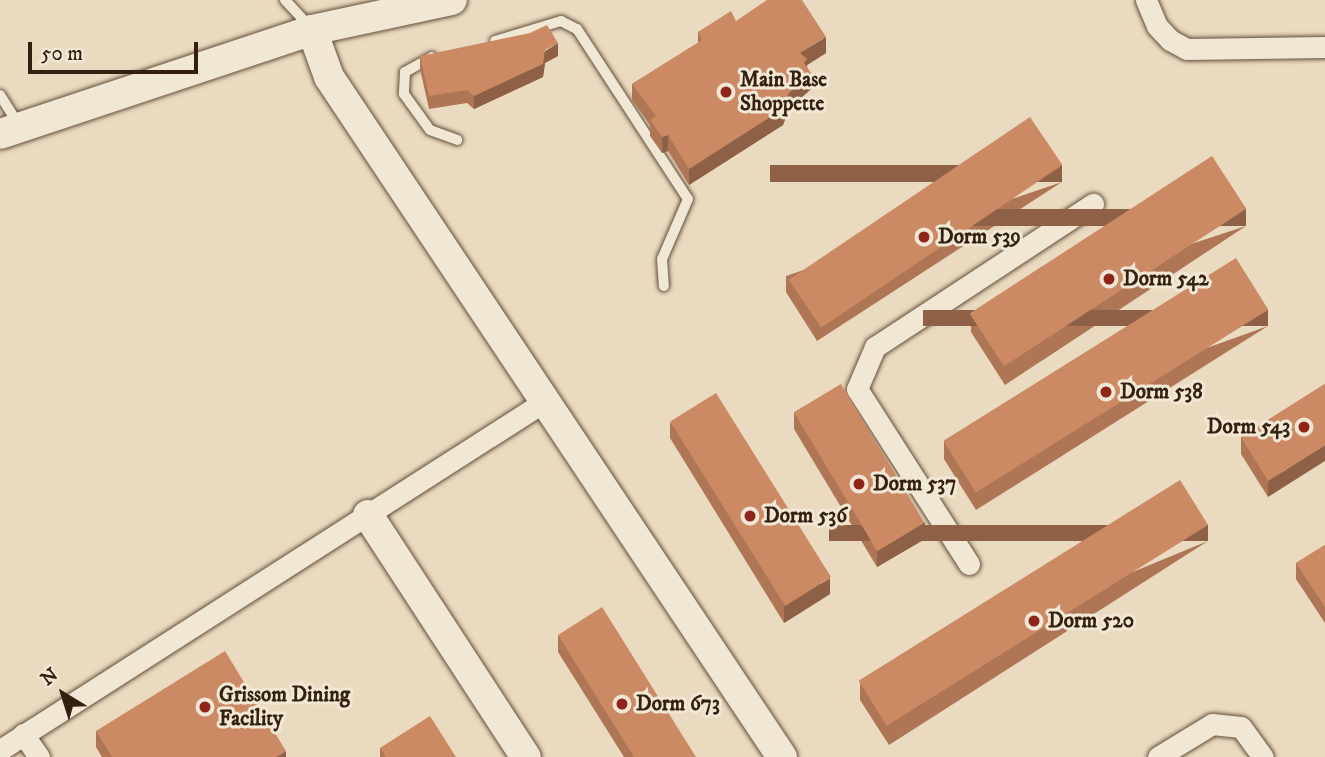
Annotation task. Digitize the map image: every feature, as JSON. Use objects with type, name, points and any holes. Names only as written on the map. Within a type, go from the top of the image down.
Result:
[{"type":"street","points":[[10,131],[312,30],[452,0]]},
{"type":"street","points":[[1146,0],[1157,26],[1170,40],[1187,49],[1325,47]]},
{"type":"street","points":[[312,30],[329,77],[782,757]]},
{"type":"street","points":[[969,565],[857,389],[875,347],[1093,204]]},
{"type":"street","points":[[0,750],[545,401]]},
{"type":"street","points":[[368,515],[526,757]]},
{"type":"street","points":[[1158,757],[1212,724],[1241,727],[1263,757]]},
{"type":"street","points":[[23,734],[38,757]]},
{"type":"lane","points":[[285,0],[312,30]]},
{"type":"lane","points":[[488,43],[561,21],[577,29],[688,199],[662,259],[664,286]]},
{"type":"lane","points":[[450,52],[425,59],[405,72],[404,94],[430,130],[457,140]]},
{"type":"lane","points":[[0,95],[10,131]]},
{"type":"building","name":"Main Base Shoppette","points":[[767,0],[802,0],[826,37],[800,53],[807,59],[804,63],[811,73],[789,93],[783,109],[689,169],[668,135],[662,137],[650,120],[656,116],[632,84],[702,40],[698,32],[731,11],[736,21]]},
{"type":"building","points":[[547,25],[558,43],[545,50],[543,64],[474,96],[467,90],[429,96],[420,56],[530,33]]},
{"type":"building","name":"Dorm 539","points":[[1030,117],[1062,165],[821,328],[789,280]]},
{"type":"building","name":"Dorm 542","points":[[1212,156],[1246,209],[1004,366],[970,313]]},
{"type":"building","name":"Dorm 538","points":[[1236,258],[1268,310],[976,493],[943,441]]},
{"type":"building","name":"Dorm 537","points":[[841,384],[924,523],[877,551],[794,412]]},
{"type":"building","name":"Dorm 543","points":[[1325,384],[1325,445],[1268,481],[1241,437]]},
{"type":"building","name":"Dorm 536","points":[[716,393],[831,577],[785,606],[670,422]]},
{"type":"building","name":"Dorm 520","points":[[1180,480],[1208,525],[887,726],[859,681]]},
{"type":"building","points":[[1325,545],[1325,607],[1296,563]]},
{"type":"building","name":"Dorm 673","points":[[602,607],[696,757],[634,757],[558,635]]},
{"type":"building","name":"Grissom Dining Facility","points":[[225,651],[286,751],[276,757],[112,757],[96,731]]},
{"type":"building","points":[[430,716],[456,757],[386,757],[380,748]]},
{"type":"place","name":"Main Base Shoppette","points":[[726,92]]},
{"type":"place","name":"Dorm 539","points":[[924,237]]},
{"type":"place","name":"Dorm 542","points":[[1109,279]]},
{"type":"place","name":"Dorm 538","points":[[1106,392]]},
{"type":"place","name":"Dorm 543","points":[[1304,427]]},
{"type":"place","name":"Dorm 537","points":[[859,484]]},
{"type":"place","name":"Dorm 536","points":[[750,516]]},
{"type":"place","name":"Dorm 520","points":[[1034,621]]},
{"type":"place","name":"Dorm 673","points":[[622,704]]},
{"type":"place","name":"Grissom Dining Facility","points":[[205,707]]}]
